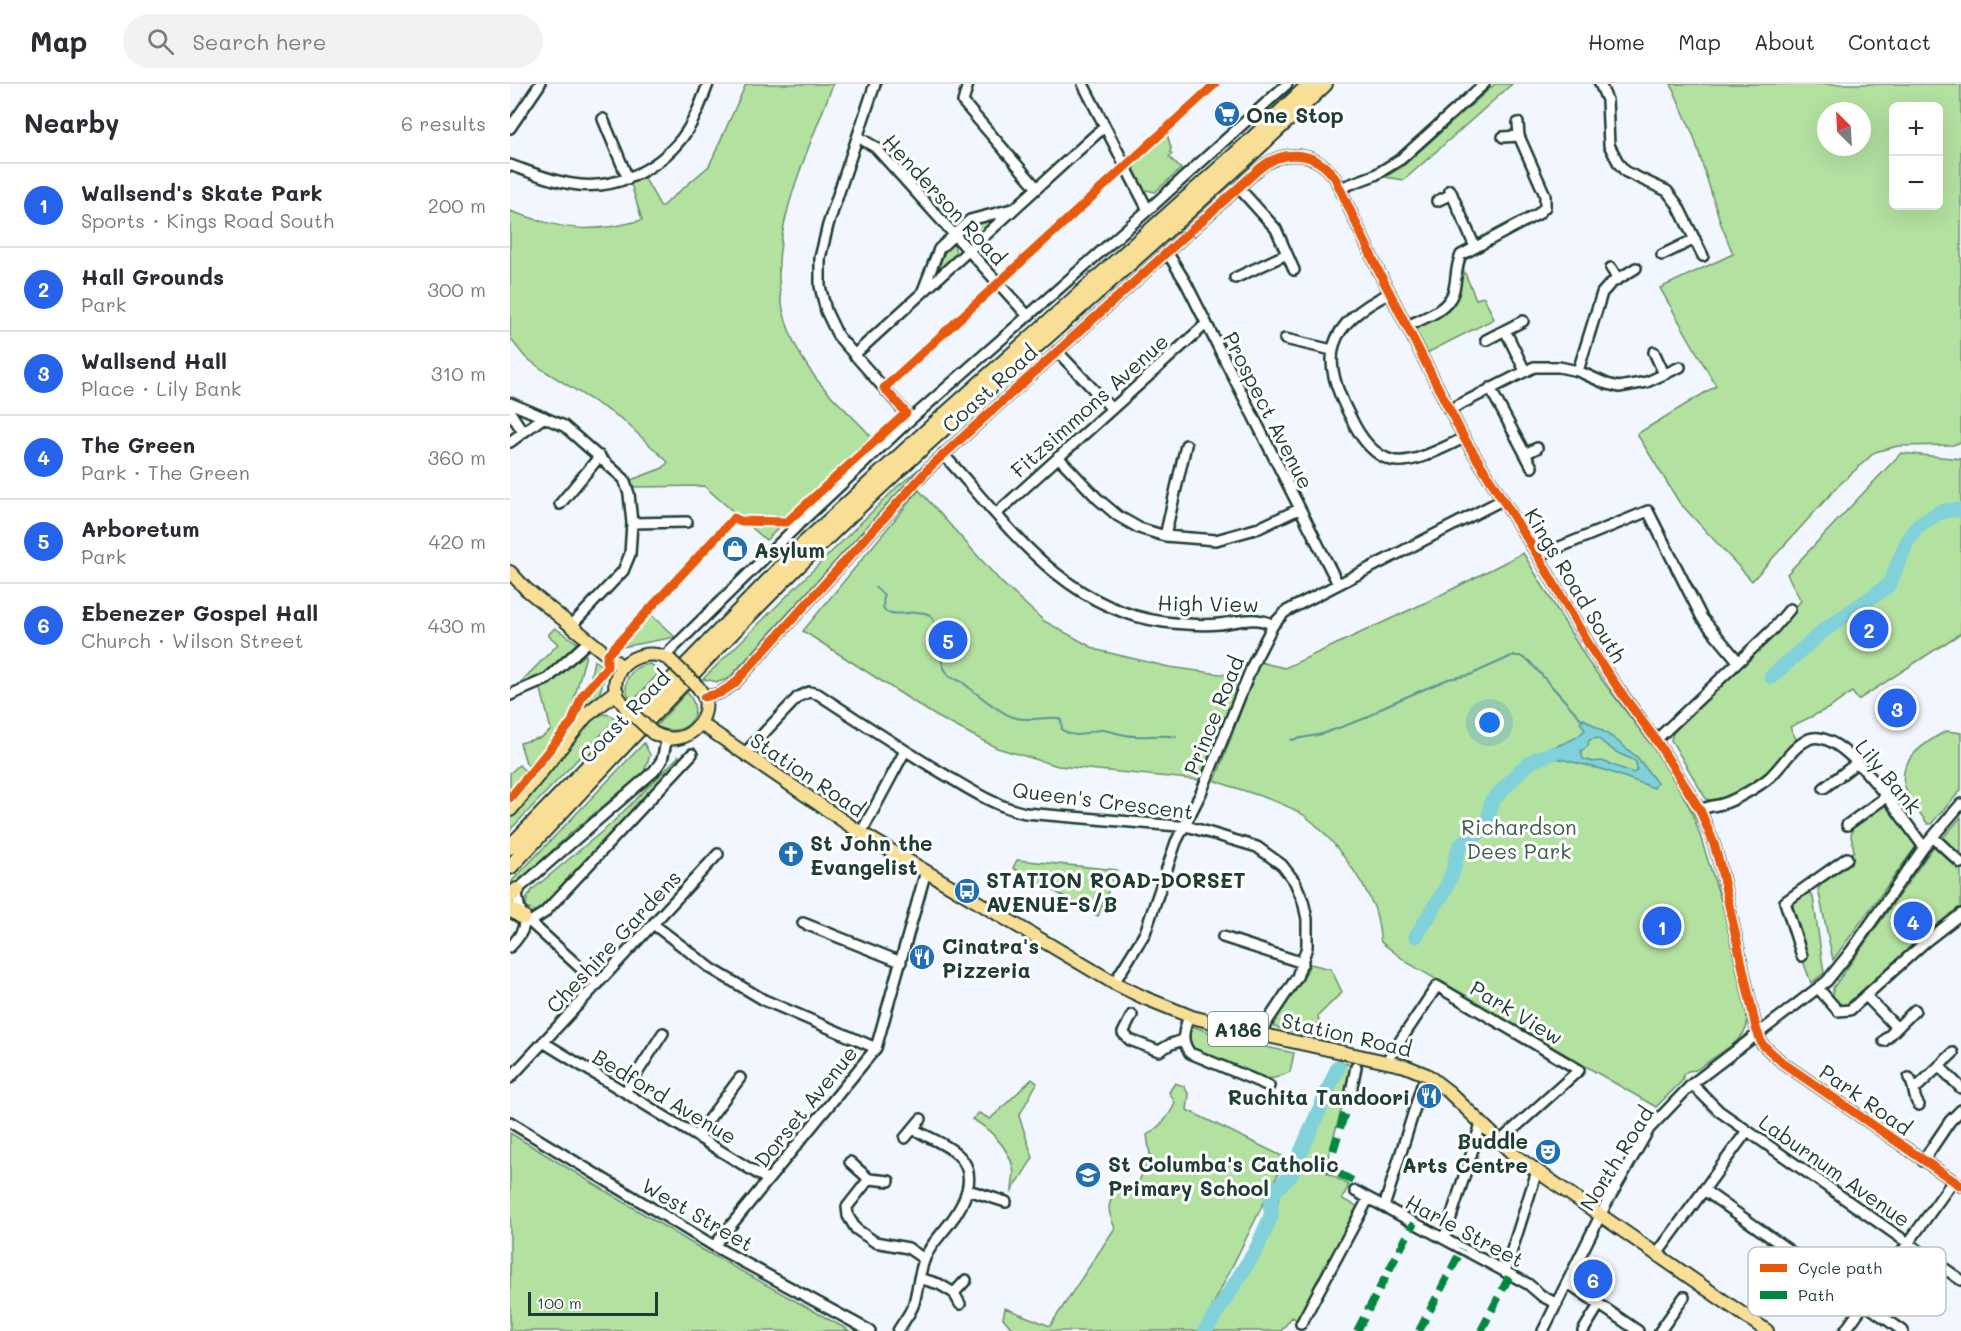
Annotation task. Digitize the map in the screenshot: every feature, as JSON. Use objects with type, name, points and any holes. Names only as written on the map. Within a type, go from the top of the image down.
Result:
[{"type":"highway","name":"Coast Road","points":[[510,847],[804,544],[927,430],[1237,153],[1310,84]]},
{"type":"highway","name":"Coast Road","points":[[510,867],[624,745],[813,551],[937,436],[1254,152],[1325,84]]},
{"type":"highway","points":[[510,809],[585,716],[616,692]]},
{"type":"highway","points":[[510,909],[526,920]]},
{"type":"main road","points":[[510,572],[526,589],[622,667]]},
{"type":"main road","points":[[648,654],[668,659],[701,692],[705,710],[700,723],[690,733],[681,737],[668,738],[653,733],[626,708],[616,692],[616,681],[622,667],[632,658],[648,654]]},
{"type":"main road","name":"Station Road","points":[[700,723],[861,833],[1114,983],[1189,1016],[1405,1066],[1427,1075],[1449,1092],[1499,1142],[1537,1171],[1764,1330]]},
{"type":"street","points":[[510,128],[540,84]]},
{"type":"street","points":[[510,165],[574,184],[599,186],[628,179],[654,164],[682,138],[693,120],[708,84]]},
{"type":"street","points":[[874,84],[828,225],[820,258],[820,286],[826,310],[838,336],[911,419]]},
{"type":"street","points":[[968,84],[963,102],[1037,188]]},
{"type":"street","points":[[1083,84],[1148,210]]},
{"type":"street","name":"Coast Road","points":[[668,659],[798,525],[911,419],[1287,84]]},
{"type":"street","points":[[1340,188],[1375,174],[1401,159],[1484,84]]},
{"type":"street","points":[[1600,84],[1607,100],[1609,145],[1618,164],[1626,172],[1667,191],[1703,256]]},
{"type":"street","points":[[603,119],[628,179]]},
{"type":"street","points":[[1407,326],[1438,311],[1448,302],[1453,292],[1455,271],[1461,255],[1538,214],[1545,207],[1545,195],[1519,136],[1518,123]]},
{"type":"street","points":[[854,355],[1104,127]]},
{"type":"street","name":"Henderson Road","points":[[858,136],[875,147],[1028,316]]},
{"type":"street","points":[[1503,137],[1519,136]]},
{"type":"street","name":"Coast Road","points":[[701,692],[720,693],[734,684],[943,454],[1265,164],[1282,156],[1306,156],[1326,167]]},
{"type":"street","name":"Kings Road South","points":[[1326,167],[1340,188],[1390,293],[1464,438],[1538,556],[1592,650],[1656,740],[1700,810],[1721,869],[1757,1034]]},
{"type":"street","points":[[1239,188],[1276,229],[1294,270]]},
{"type":"street","points":[[1437,201],[1451,192],[1475,247]]},
{"type":"street","points":[[921,296],[937,252],[955,234],[974,219],[1015,208]]},
{"type":"street","points":[[1662,255],[1695,239]]},
{"type":"street","name":"Prospect Avenue","points":[[1167,252],[1186,284],[1338,584]]},
{"type":"street","points":[[1235,278],[1287,254]]},
{"type":"street","points":[[1611,268],[1618,279]]},
{"type":"street","points":[[1578,371],[1602,293],[1610,284],[1636,268]]},
{"type":"street","points":[[1390,293],[1364,309],[1342,328],[1332,350],[1332,374],[1338,393],[1360,436],[1380,455],[1391,460],[1404,460],[1432,453],[1464,438]]},
{"type":"street","points":[[1486,340],[1523,321]]},
{"type":"street","name":"Fitzsimmons Avenue","points":[[997,513],[1206,324]]},
{"type":"street","points":[[1505,330],[1525,371]]},
{"type":"street","points":[[1285,339],[1332,350]]},
{"type":"street","points":[[1057,351],[1111,408]]},
{"type":"street","points":[[1654,352],[1664,374]]},
{"type":"street","points":[[1449,410],[1534,367],[1559,367],[1578,371],[1606,384],[1619,387],[1647,382],[1680,367]]},
{"type":"street","points":[[1490,388],[1532,467]]},
{"type":"street","points":[[510,403],[564,426],[600,456],[626,483],[632,523],[630,554],[626,566],[571,626]]},
{"type":"street","points":[[510,412],[523,432]]},
{"type":"street","points":[[510,442],[544,417]]},
{"type":"street","points":[[1165,536],[1185,445]]},
{"type":"street","points":[[1525,454],[1537,448]]},
{"type":"street","name":"High View","points":[[943,454],[1035,557],[1061,579],[1083,593],[1121,611],[1143,619],[1181,624],[1220,624],[1254,619],[1273,625],[1290,609],[1502,500]]},
{"type":"street","points":[[560,504],[600,456]]},
{"type":"street","points":[[1058,457],[1098,499],[1118,516],[1139,528],[1165,536],[1216,540],[1259,528],[1299,509]]},
{"type":"street","points":[[1538,556],[1648,511],[1702,618],[1738,661]]},
{"type":"street","points":[[632,523],[687,522]]},
{"type":"street","points":[[1656,740],[1773,629],[1790,609]]},
{"type":"street","name":"Prince Road","points":[[1114,983],[1145,933],[1176,842],[1201,793],[1253,664],[1273,625]]},
{"type":"street","points":[[511,692],[547,679],[589,641]]},
{"type":"street","name":"Queen's Crescent","points":[[744,754],[798,697],[809,692],[818,694],[905,751],[1006,808],[1024,813],[1196,828],[1257,847],[1273,857],[1289,873],[1299,890],[1305,910],[1308,938],[1303,963],[1294,983],[1259,1034]]},
{"type":"street","points":[[598,984],[526,920],[514,892],[654,771],[662,760],[668,738]]},
{"type":"street","name":"Lily Bank","points":[[1700,810],[1728,802],[1767,779],[1798,746],[1814,738],[1823,738],[1831,740],[1858,762],[1924,847]]},
{"type":"street","points":[[861,833],[905,751]]},
{"type":"street","points":[[526,920],[544,913],[692,754]]},
{"type":"street","points":[[1824,788],[1858,762]]},
{"type":"street","points":[[1847,825],[1886,797]]},
{"type":"street","name":"North Road","points":[[1543,1331],[1601,1214],[1649,1130],[1692,1084],[1818,988],[1841,964],[1924,847],[1961,804]]},
{"type":"street","points":[[1933,837],[1961,863]]},
{"type":"street","name":"Cheshire Gardens","points":[[510,1078],[718,854]]},
{"type":"street","points":[[1802,956],[1785,902],[1846,858]]},
{"type":"street","name":"Dorset Avenue","points":[[714,1246],[876,1048],[926,871]]},
{"type":"street","points":[[1818,988],[1835,1009],[1841,1012],[1850,1010],[1961,914]]},
{"type":"street","points":[[510,947],[523,932],[526,920]]},
{"type":"street","points":[[803,923],[901,962]]},
{"type":"street","points":[[653,924],[712,969],[765,1000],[876,1048]]},
{"type":"street","points":[[1223,937],[1303,963]]},
{"type":"street","name":"Park View","points":[[1386,1062],[1437,986],[1579,1070],[1499,1142]]},
{"type":"street","points":[[1866,996],[1897,1028]]},
{"type":"street","points":[[1884,1041],[1915,1010]]},
{"type":"street","points":[[1132,1015],[1119,1035],[1158,1051],[1183,1040]]},
{"type":"street","points":[[1189,1016],[1183,1040],[1193,1056],[1269,1086]]},
{"type":"street","points":[[625,1092],[663,1033]]},
{"type":"street","name":"Park Road","points":[[1757,1034],[1765,1048],[1783,1063],[1957,1183]]},
{"type":"street","name":"Bedford Avenue","points":[[543,1042],[768,1180]]},
{"type":"street","points":[[1914,1090],[1953,1053]]},
{"type":"street","points":[[1939,1066],[1961,1088]]},
{"type":"street","points":[[1351,1092],[1356,1067]]},
{"type":"street","points":[[696,1136],[740,1078]]},
{"type":"street","points":[[1909,1078],[1919,1105]]},
{"type":"street","name":"Laburnum Avenue","points":[[1692,1084],[1719,1112],[1912,1247]]},
{"type":"street","points":[[1384,1207],[1422,1085]]},
{"type":"street","points":[[1923,1161],[1950,1121],[1961,1110]]},
{"type":"street","points":[[905,1138],[921,1119]]},
{"type":"street","name":"West Street","points":[[510,1122],[714,1246],[870,1331]]},
{"type":"street","points":[[1444,1239],[1481,1124]]},
{"type":"street","points":[[898,1331],[913,1306],[924,1258],[963,1204],[969,1178],[959,1156],[913,1129]]},
{"type":"street","points":[[1657,1254],[1748,1131]]},
{"type":"street","points":[[850,1162],[869,1179],[889,1181]]},
{"type":"street","points":[[1505,1272],[1537,1171]]},
{"type":"street","points":[[869,1179],[847,1207],[848,1216],[856,1229],[875,1242],[908,1248],[924,1258]]},
{"type":"street","points":[[1906,1247],[1957,1183]]},
{"type":"street","points":[[968,1190],[1006,1202]]},
{"type":"street","points":[[1704,1190],[1784,1247]]},
{"type":"street","name":"Harle Street","points":[[1355,1191],[1528,1284],[1542,1296],[1557,1304]]},
{"type":"street","points":[[1301,1324],[1368,1198]]},
{"type":"street","name":"Laburnum Avenue","points":[[1946,1270],[1961,1280]]},
{"type":"street","points":[[919,1278],[939,1284],[954,1293],[960,1304]]},
{"type":"street","points":[[954,1293],[966,1280]]},
{"type":"street","points":[[1568,1283],[1638,1331]]},
{"type":"street","points":[[1660,1331],[1683,1297]]},
{"type":"street","points":[[1583,1331],[1599,1305]]},
{"type":"street","points":[[1845,1331],[1856,1316]]},
{"type":"street","points":[[1881,1316],[1903,1331]]},
{"type":"green space","points":[[746,84],[833,84],[791,197],[782,234],[779,271],[782,307],[795,344],[818,381],[874,440],[766,540],[704,486],[634,487],[631,480],[663,468],[668,462],[622,419],[525,357],[510,338],[510,211],[575,228],[623,225],[642,220],[631,184],[644,177],[661,207],[709,166]]},
{"type":"green space","points":[[1495,84],[1512,84],[1404,180],[1385,177],[1402,167]]},
{"type":"green space","points":[[1671,84],[1961,84],[1961,442],[1953,445],[1898,446],[1875,452],[1839,485],[1752,581],[1679,502],[1637,434],[1716,386],[1660,288],[1733,254],[1721,224],[1694,137]]},
{"type":"green space","points":[[1167,133],[1172,154],[1169,157],[1181,169],[1155,192],[1142,189],[1134,163]]},
{"type":"green space","points":[[994,217],[995,220],[984,231],[975,236],[966,237],[961,234],[971,223]]},
{"type":"green space","points":[[954,243],[956,255],[935,274],[941,254]]},
{"type":"green space","points":[[1460,262],[1476,299],[1484,297],[1494,319],[1423,355],[1409,327],[1449,303]]},
{"type":"green space","points":[[1901,453],[1961,459],[1961,633],[1858,700],[1852,692],[1831,707],[1790,727],[1797,741],[1765,776],[1745,790],[1728,797],[1720,800],[1706,799],[1671,740],[1673,733],[1775,634],[1779,624],[1801,601],[1787,574]]},
{"type":"green space","points":[[921,467],[728,679],[718,682],[703,679],[897,487]]},
{"type":"green space","points":[[919,490],[1001,582],[1044,621],[1097,650],[1169,667],[1242,677],[1199,780],[1058,766],[997,748],[936,716],[803,631]]},
{"type":"green space","name":"Richardson Dees Park","points":[[1523,553],[1589,663],[1672,775],[1693,814],[1725,913],[1748,1018],[1746,1029],[1732,1045],[1696,1070],[1688,1071],[1683,1075],[1683,1080],[1656,1107],[1408,963],[1381,942],[1375,911],[1368,895],[1344,857],[1315,824],[1285,805],[1215,781],[1259,662],[1285,668],[1429,601]]},
{"type":"green space","points":[[649,613],[675,637],[622,647],[619,645]]},
{"type":"green space","points":[[555,628],[576,644],[551,670],[519,684],[558,644],[548,635]]},
{"type":"green space","points":[[586,655],[568,721],[531,768],[526,763],[520,743],[542,737],[551,730],[541,689]]},
{"type":"green space","points":[[594,660],[607,670],[598,698],[585,706]]},
{"type":"green space","points":[[650,664],[661,671],[632,702],[626,689],[628,677],[637,668]]},
{"type":"green space","points":[[687,692],[693,701],[695,710],[689,724],[675,730],[666,730],[656,726]]},
{"type":"green space","points":[[603,714],[616,719],[510,830],[510,818],[585,722]]},
{"type":"green space","points":[[1946,731],[1961,733],[1961,790],[1931,824],[1928,824],[1908,794],[1904,774],[1910,758],[1916,751]]},
{"type":"green space","points":[[644,743],[650,755],[644,772],[572,832],[510,892],[510,883]]},
{"type":"green space","points":[[679,756],[681,762],[541,910],[534,911],[526,908],[527,898],[532,890],[611,824]]},
{"type":"green space","points":[[519,765],[527,773],[510,794],[510,773]]},
{"type":"green space","points":[[1883,805],[1890,807],[1917,845],[1833,960],[1818,889],[1824,882],[1853,862],[1850,855],[1854,851],[1851,836],[1853,826]]},
{"type":"green space","points":[[1961,817],[1961,858],[1942,839]]},
{"type":"green space","points":[[1934,846],[1937,846],[1961,869],[1961,909],[1932,931],[1848,1006],[1840,1005],[1833,998],[1833,988]]},
{"type":"green space","points":[[1017,860],[1117,870],[1098,916],[1013,868]]},
{"type":"green space","points":[[1806,891],[1813,897],[1824,973],[1811,983],[1802,958],[1791,906],[1798,896]]},
{"type":"green space","points":[[1310,964],[1331,969],[1342,992],[1318,1016],[1319,1023],[1301,1034],[1274,1027],[1274,1022]]},
{"type":"green space","points":[[1189,1025],[1229,1039],[1294,1053],[1290,1072],[1275,1078],[1261,1079],[1197,1054],[1188,1041]]},
{"type":"green space","points":[[1342,1063],[1354,1065],[1324,1171],[1349,1185],[1342,1199],[1359,1207],[1299,1321],[1292,1317],[1281,1331],[1212,1331],[1258,1253],[1275,1213],[1280,1193],[1295,1179],[1304,1161],[1304,1154]]},
{"type":"green space","points":[[1032,1079],[1037,1083],[1019,1116],[1033,1158],[1012,1191],[1014,1170],[1007,1152],[985,1127],[972,1119],[979,1113],[990,1119]]},
{"type":"green space","points":[[1175,1083],[1184,1086],[1189,1095],[1187,1110],[1286,1158],[1200,1331],[1014,1331],[1003,1318],[1005,1308],[1050,1326],[1115,1228],[1109,1211],[1112,1198],[1119,1188],[1137,1186],[1150,1155],[1147,1135],[1164,1121],[1173,1108],[1175,1103],[1169,1092]]},
{"type":"green space","points":[[510,1133],[703,1250],[850,1331],[510,1331]]},
{"type":"water","points":[[1584,719],[1615,739],[1638,758],[1657,783],[1654,788],[1605,770],[1565,760],[1554,758],[1534,760],[1534,757],[1540,753],[1579,735],[1585,730],[1580,722]],"holes":[[[1598,738],[1615,751],[1636,762],[1637,770],[1634,773],[1602,761],[1593,762],[1583,759],[1581,751],[1588,746],[1589,740]]]},
{"type":"waterway","points":[[1771,677],[1823,631],[1889,585],[1907,542],[1918,526],[1938,513],[1961,510]]},
{"type":"waterway","points":[[875,587],[884,595],[883,607],[886,612],[897,614],[919,612],[930,615],[936,627],[944,668],[949,676],[962,682],[1010,716],[1026,719],[1058,718],[1061,720],[1062,730],[1075,735],[1102,730],[1130,736],[1176,737]]},
{"type":"waterway","points":[[1291,740],[1322,734],[1366,718],[1385,706],[1448,679],[1470,675],[1512,656],[1520,656],[1529,661],[1583,721]]},
{"type":"waterway","points":[[1416,936],[1445,890],[1459,847],[1477,835],[1489,819],[1491,802],[1522,769],[1534,760],[1553,753]]},
{"type":"waterway","points":[[1205,1331],[1256,1250],[1271,1216],[1271,1197],[1291,1175],[1338,1067]]},
{"type":"marked path","points":[[1351,1092],[1328,1168],[1355,1182]]},
{"type":"marked path","points":[[1357,1331],[1414,1223]]},
{"type":"marked path","points":[[1419,1331],[1462,1249]]},
{"type":"marked path","points":[[1481,1331],[1510,1275]]},
{"type":"cycle path","points":[[510,798],[572,722],[582,696],[607,667],[607,655],[734,518],[740,521],[787,522],[906,413],[884,388],[1215,84]]},
{"type":"cycle path","points":[[704,697],[720,693],[734,684],[931,466],[1259,169],[1279,158],[1289,156],[1309,158],[1319,162],[1335,178],[1378,270],[1464,438],[1538,556],[1592,650],[1656,740],[1700,810],[1721,869],[1756,1028],[1762,1044],[1783,1063],[1961,1186]]},
{"type":"place","name":"One Stop","points":[[1227,114]]},
{"type":"place","name":"Asylum","points":[[735,549]]},
{"type":"place","name":"Hall Grounds","points":[[1869,629]]},
{"type":"place","name":"Arboretum","points":[[948,640]]},
{"type":"place","name":"Wallsend Hall","points":[[1897,708]]},
{"type":"place","name":"St John the Evangelist","points":[[791,854]]},
{"type":"place","name":"STATION ROAD-DORSET AVENUE-S/B","points":[[967,891]]},
{"type":"place","name":"The Green","points":[[1913,921]]},
{"type":"place","name":"Wallsend's Skate Park","points":[[1662,926]]},
{"type":"place","name":"Cinatra's Pizzeria","points":[[922,957]]},
{"type":"place","name":"Ruchita Tandoori","points":[[1429,1096]]},
{"type":"place","name":"Buddle Arts Centre","points":[[1548,1152]]},
{"type":"place","name":"St Columba's Catholic Primary School","points":[[1088,1175]]},
{"type":"place","name":"Ebenezer Gospel Hall","points":[[1593,1279]]}]
